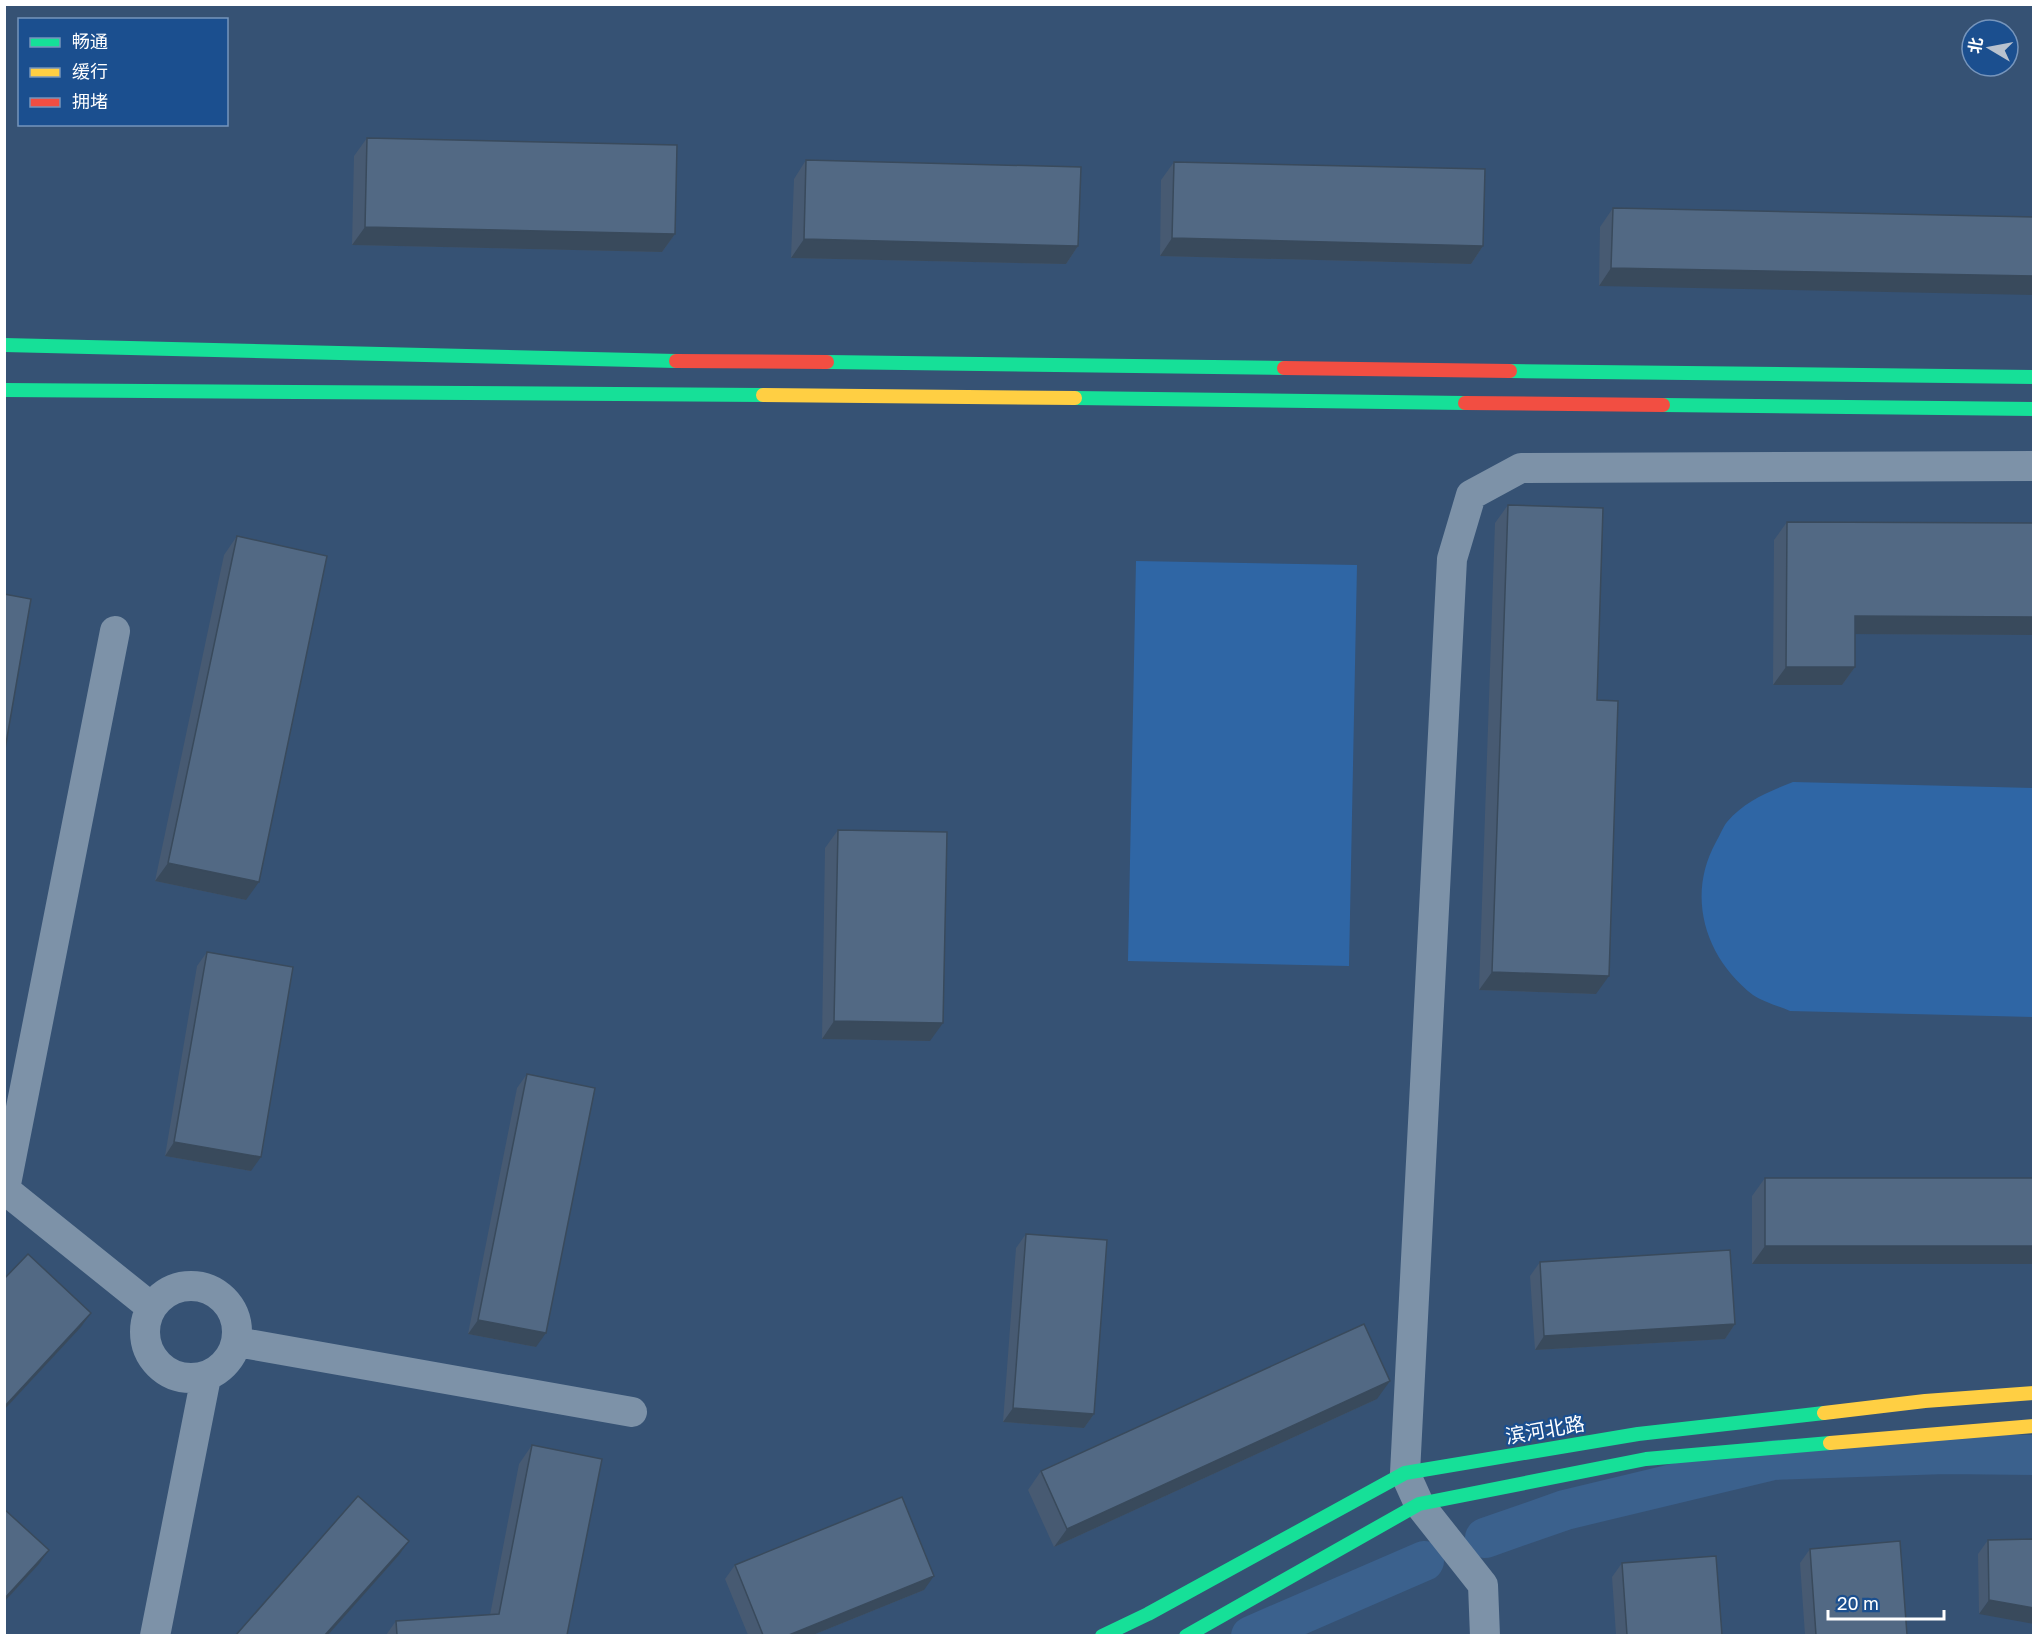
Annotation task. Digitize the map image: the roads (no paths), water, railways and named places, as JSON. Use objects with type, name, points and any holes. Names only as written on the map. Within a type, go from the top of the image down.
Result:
[{"type":"main road","points":[[4,345],[627,360],[2034,377]]},
{"type":"main road","points":[[4,390],[626,393],[2034,409]]},
{"type":"main road","name":"滨河北路","points":[[1102,1635],[1148,1614],[1405,1473],[1638,1434],[1925,1401],[2034,1393]]},
{"type":"main road","points":[[1186,1635],[1419,1504],[1646,1459],[2034,1426]]},
{"type":"street","points":[[1485,1635],[1484,1585],[1419,1504],[1405,1473],[1452,559],[1471,495],[1521,468],[2034,466]]},
{"type":"street","points":[[115,631],[5,1189],[152,1307]]},
{"type":"street","points":[[193,1285],[208,1288],[222,1297],[232,1310],[237,1326],[237,1342],[231,1357],[220,1369],[206,1377],[182,1378],[160,1367],[150,1354],[145,1339],[146,1323],[152,1307],[177,1287],[193,1285]]},
{"type":"street","points":[[237,1342],[632,1412]]},
{"type":"street","points":[[155,1635],[206,1377]]},
{"type":"waterway","points":[[1485,1538],[1565,1510],[1773,1460],[1945,1454],[2034,1455]]},
{"type":"waterway","points":[[1251,1636],[1424,1561]]}]
